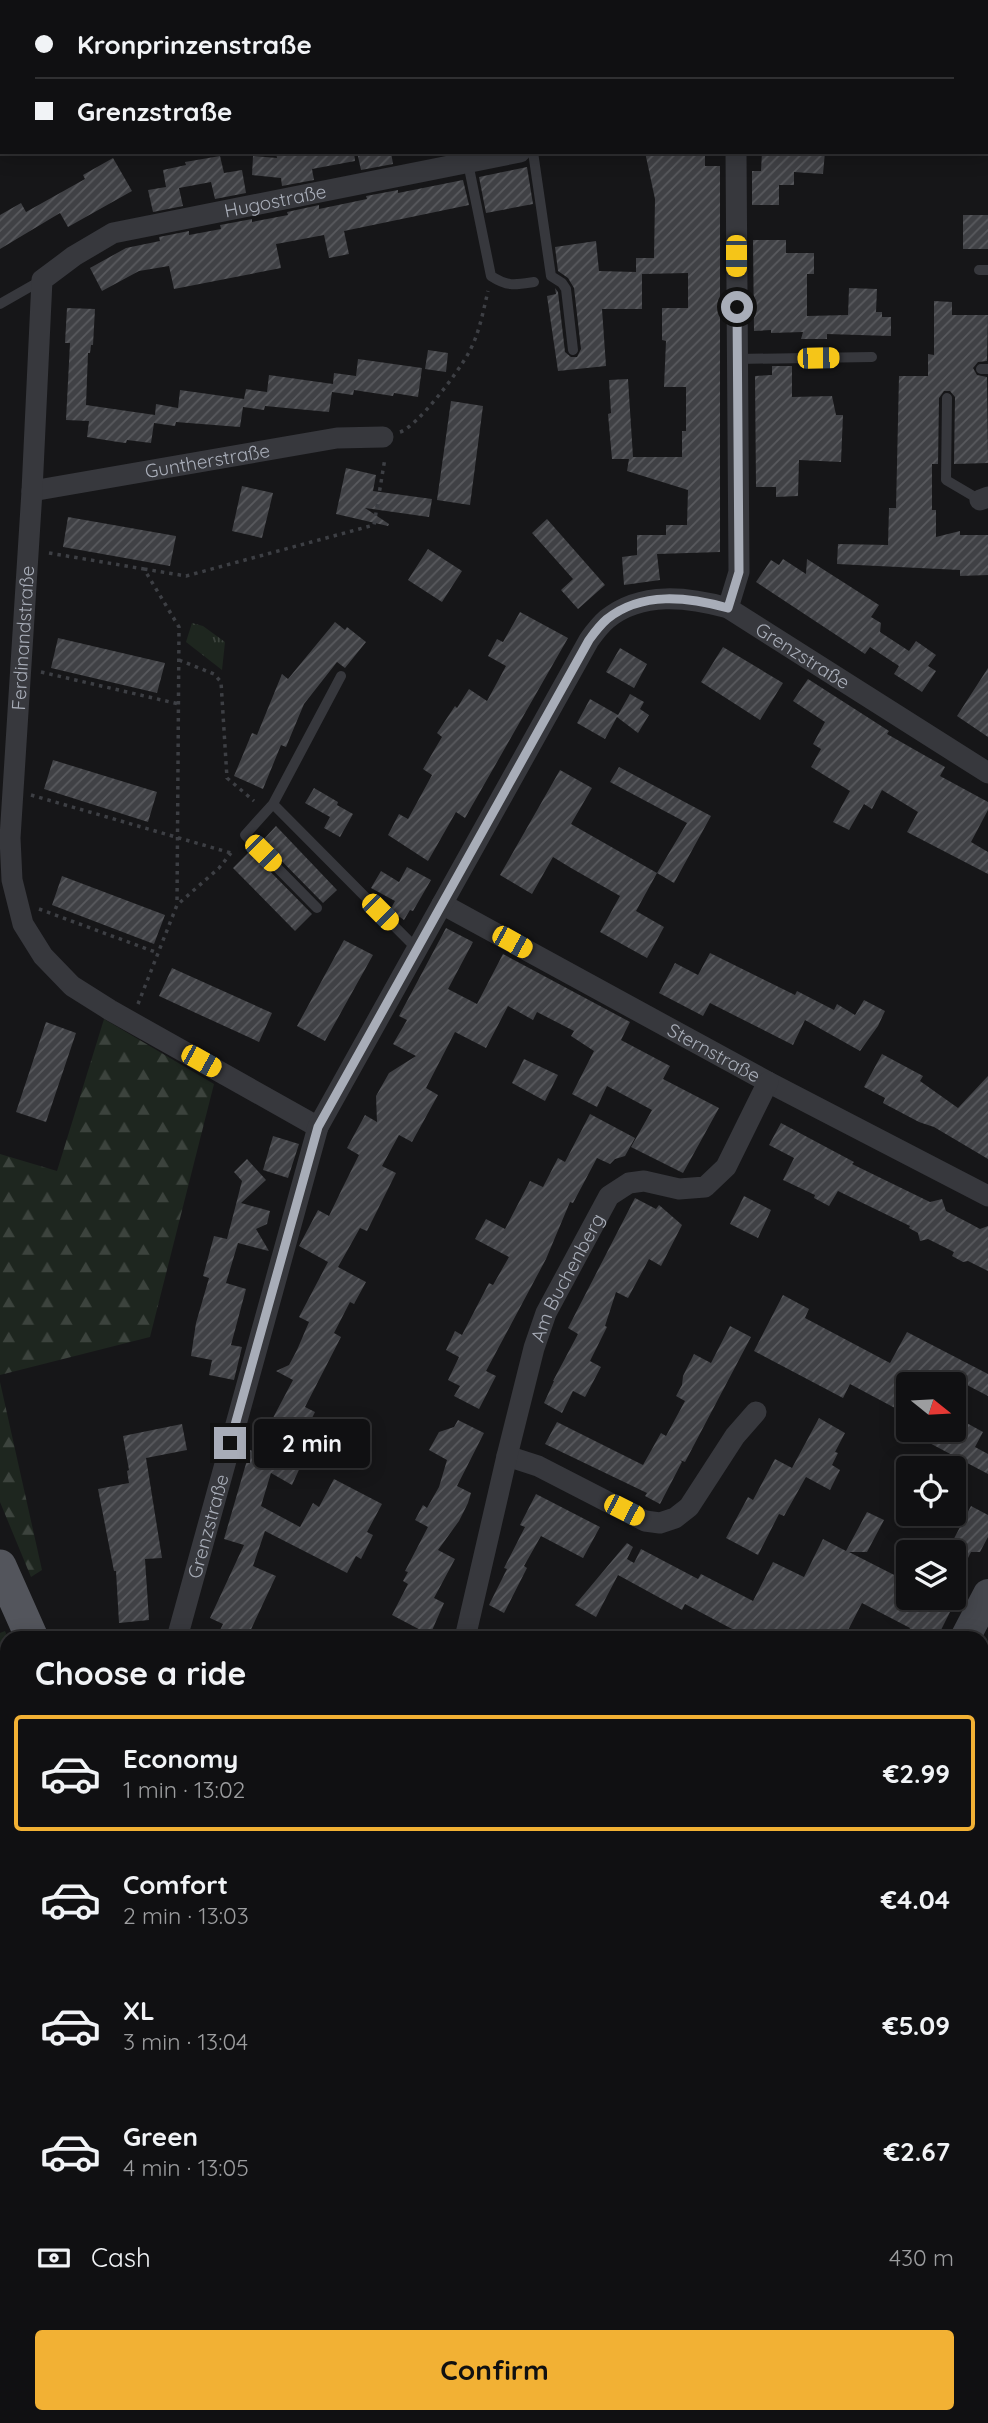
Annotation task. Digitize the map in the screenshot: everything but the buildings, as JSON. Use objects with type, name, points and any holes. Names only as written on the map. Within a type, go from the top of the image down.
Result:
[{"type":"main road","points":[[0,1566],[29,1631]]},
{"type":"street","name":"Hugostraße","points":[[42,280],[74,256],[113,233],[511,154]]},
{"type":"street","points":[[728,608],[739,572],[736,154]]},
{"type":"street","name":"Ferdinandstraße","points":[[42,280],[10,838],[12,880],[23,924],[43,956],[72,986],[318,1127]]},
{"type":"street","name":"Guntherstraße","points":[[32,491],[337,438],[383,437]]},
{"type":"street","name":"Grenzstraße","points":[[179,1631],[318,1127],[589,640],[607,619],[631,606],[659,598],[700,600],[728,608],[988,773]]},
{"type":"street","name":"Sternstraße","points":[[442,904],[768,1082],[988,1196]]},
{"type":"street","name":"Am Buchenberg","points":[[467,1631],[534,1348],[546,1313],[609,1196],[629,1183],[644,1181],[679,1189],[705,1188],[726,1167],[768,1082]]},
{"type":"street","points":[[507,1456],[538,1466],[645,1521],[660,1523],[675,1518],[689,1507],[735,1436],[756,1412]]},
{"type":"street","points":[[969,1631],[987,1599]]},
{"type":"lane","points":[[533,154],[551,276],[566,289],[573,350]]},
{"type":"lane","points":[[468,163],[491,276],[502,284],[534,282]]},
{"type":"lane","points":[[0,304],[42,280]]},
{"type":"lane","points":[[737,359],[872,357]]},
{"type":"lane","points":[[947,398],[946,480],[984,498]]},
{"type":"lane","points":[[317,908],[245,835],[273,804],[341,676]]},
{"type":"lane","points":[[273,804],[416,948]]},
{"type":"path","points":[[28,550],[186,576],[374,525],[386,455],[383,437],[408,429],[427,409],[468,354],[482,319],[491,276]]},
{"type":"path","points":[[131,1021],[177,905],[179,627],[144,569]]},
{"type":"path","points":[[179,660],[214,674],[221,682],[227,779],[252,801],[273,804]]},
{"type":"path","points":[[20,668],[179,704]]},
{"type":"path","points":[[13,789],[231,853]]},
{"type":"path","points":[[177,905],[219,868],[245,835]]},
{"type":"path","points":[[19,908],[36,908],[158,953]]},
{"type":"green space","points":[[192,623],[203,626],[225,642],[222,670],[186,642]]},
{"type":"green space","points":[[104,1019],[214,1084],[150,1337],[0,1375],[0,1154],[57,1171]]},
{"type":"green space","points":[[0,1382],[42,1570],[31,1577],[0,1502]]},
{"type":"route","points":[[230,1443],[318,1127],[589,640],[607,619],[631,606],[659,598],[700,600],[728,608],[739,572],[737,307]]}]
